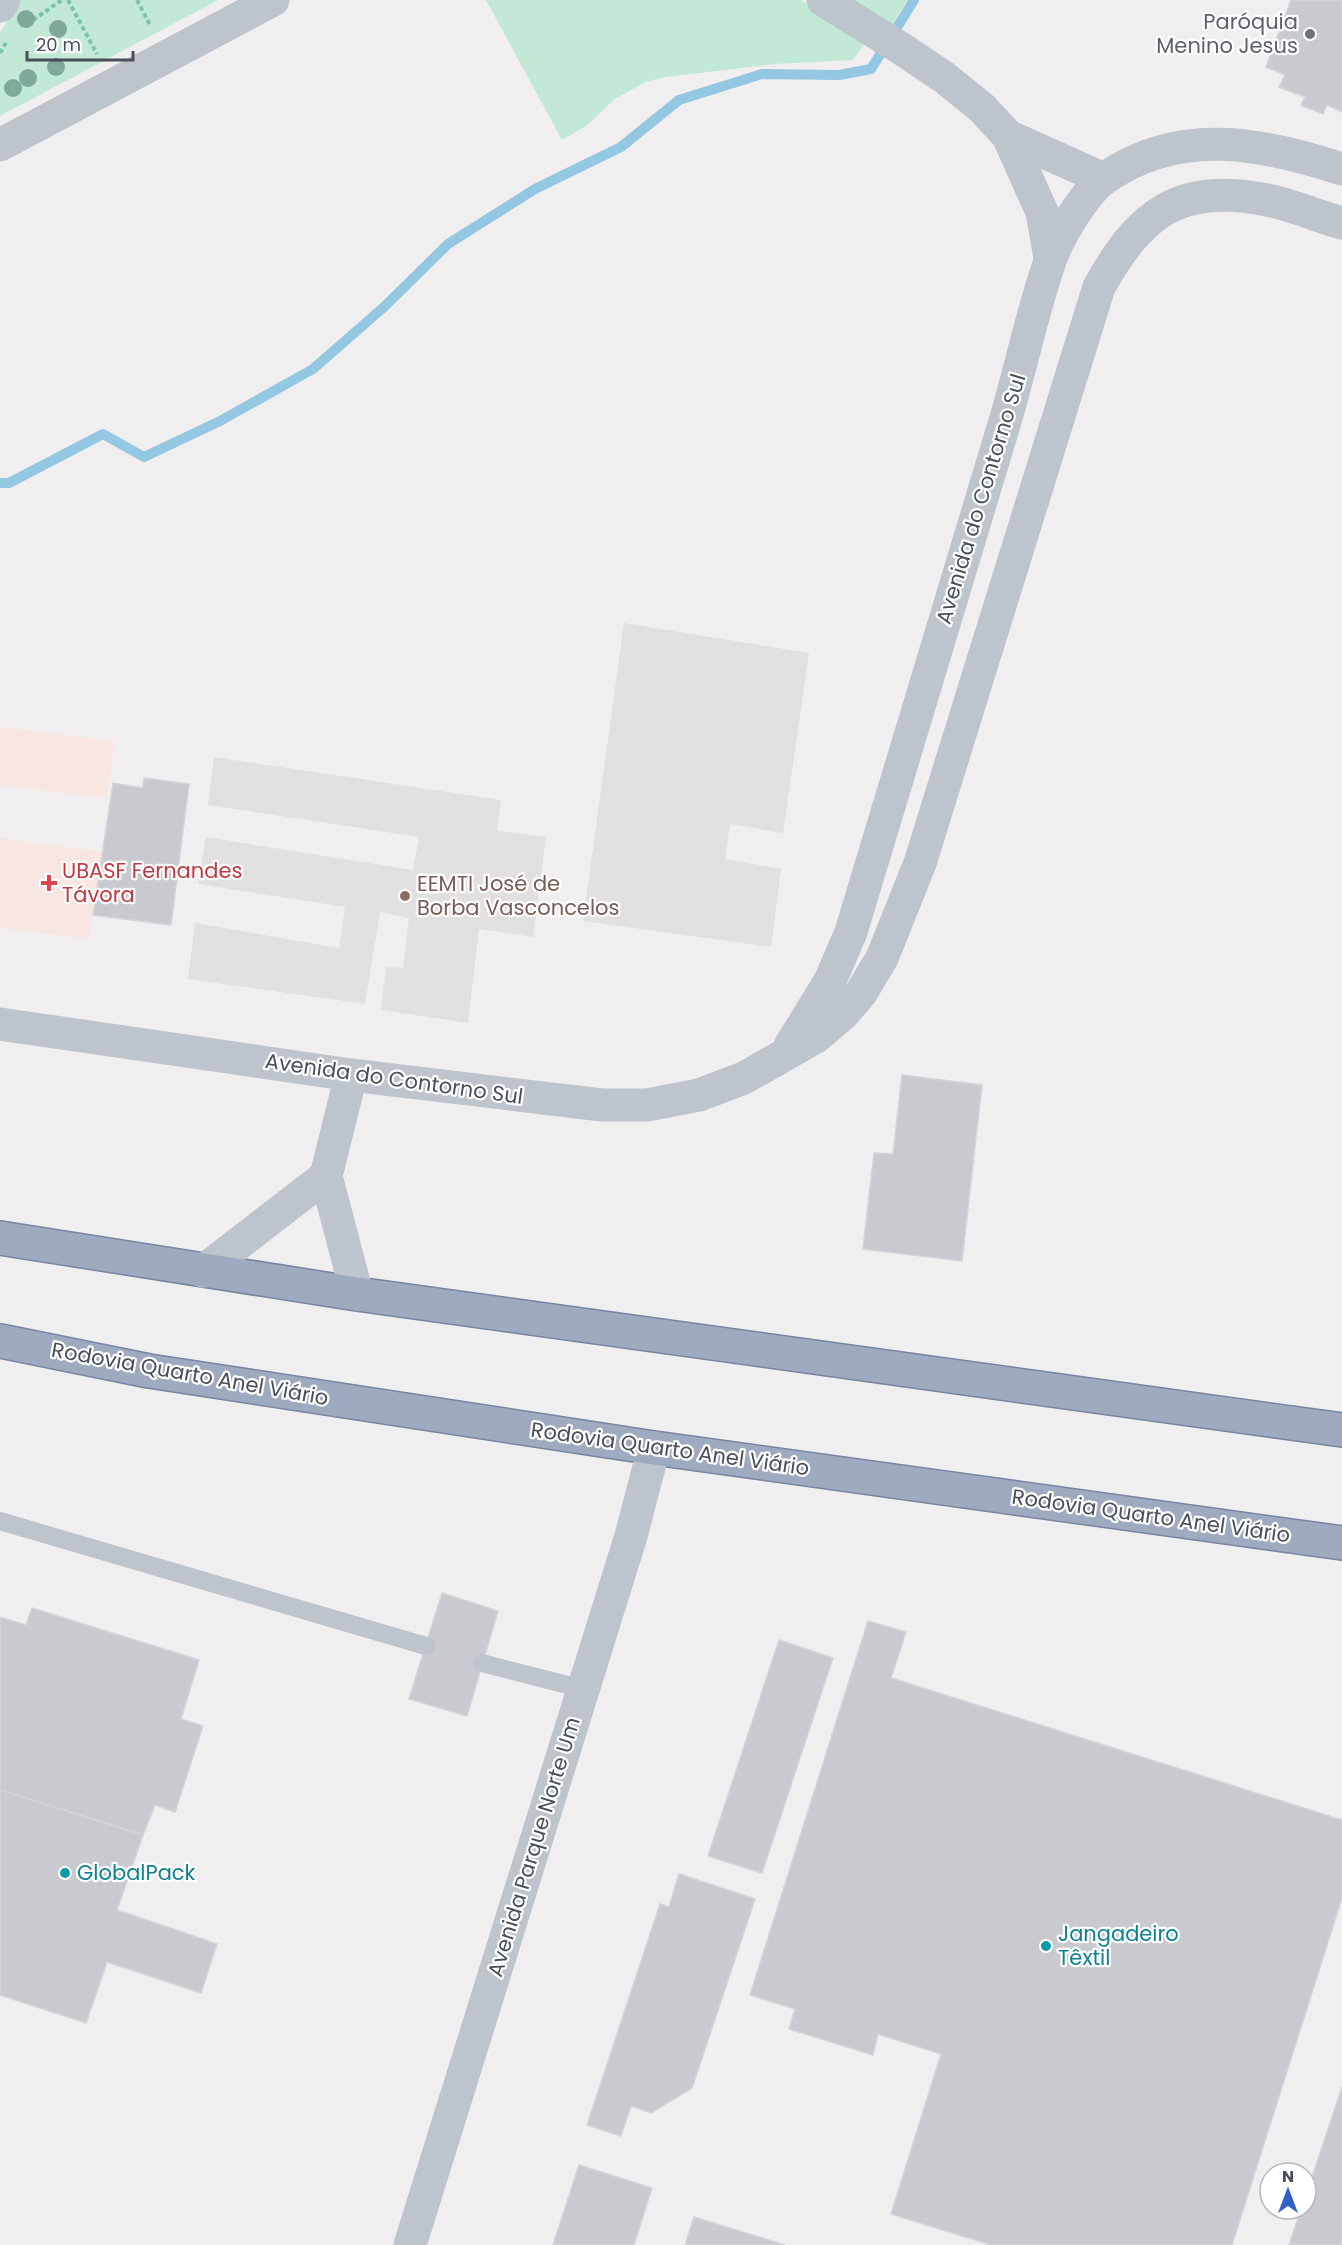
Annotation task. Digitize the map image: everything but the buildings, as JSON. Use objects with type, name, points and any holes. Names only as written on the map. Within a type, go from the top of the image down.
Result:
[{"type":"highway","points":[[0,1238],[357,1294],[1342,1430]]},
{"type":"highway","name":"Rodovia Quarto Anel Viário","points":[[0,1341],[149,1371],[654,1448],[1342,1542]]},
{"type":"street","points":[[0,6],[4,0]]},
{"type":"street","points":[[0,145],[273,0]]},
{"type":"street","points":[[824,0],[945,78],[982,108],[1008,136],[1042,212],[1050,258]]},
{"type":"street","points":[[1008,136],[1104,179]]},
{"type":"street","name":"Avenida do Contorno Sul","points":[[782,1058],[806,1023],[830,981],[851,932],[1011,402],[1050,258],[1072,218],[1090,192],[1104,179],[1143,157],[1174,148],[1208,143],[1242,144],[1301,156],[1342,169]]},
{"type":"street","name":"Avenida do Contorno Sul","points":[[0,1024],[351,1075],[602,1105],[647,1105],[699,1095],[744,1078],[782,1058],[816,1037],[843,1014],[861,993],[882,958],[920,863],[1099,287],[1114,260],[1150,220],[1165,209],[1194,196],[1228,194],[1269,200],[1342,224]]},
{"type":"street","points":[[351,1075],[327,1176],[357,1294]]},
{"type":"street","points":[[203,1271],[327,1176]]},
{"type":"street","name":"Avenida Parque Norte Um","points":[[410,2245],[631,1536],[654,1448]]},
{"type":"lane","points":[[0,1521],[426,1646]]},
{"type":"lane","points":[[482,1663],[583,1689]]},
{"type":"path","points":[[68,0],[97,55]]},
{"type":"path","points":[[137,0],[150,25]]},
{"type":"shaded area","points":[[624,623],[809,653],[783,833],[730,824],[725,859],[781,869],[771,947],[583,921]]},
{"type":"shaded area","name":"UBASF Fernandes Távora","points":[[0,727],[115,741],[107,799],[0,785]]},
{"type":"shaded area","name":"EEMTI José de Borba Vasconcelos","points":[[214,757],[501,800],[497,831],[546,837],[533,937],[479,929],[468,1023],[381,1010],[386,967],[403,968],[409,918],[380,912],[365,1004],[188,979],[195,923],[339,948],[345,907],[198,884],[206,837],[413,870],[419,837],[208,805]]},
{"type":"shaded area","name":"UBASF Fernandes Távora","points":[[0,838],[103,852],[89,939],[0,928]]},
{"type":"green space","points":[[20,0],[218,0],[0,116],[0,33]]},
{"type":"green space","points":[[486,0],[801,0],[866,41],[853,60],[775,64],[666,77],[646,82],[616,98],[586,126],[562,140]]},
{"type":"green space","points":[[849,0],[907,0],[891,26]]},
{"type":"waterway","points":[[0,483],[9,483],[103,434],[144,457],[220,421],[313,369],[384,307],[448,244],[535,189],[621,147],[679,100],[762,74],[839,75],[871,69],[914,0]]},
{"type":"place","name":"Paróquia Menino Jesus","points":[[1310,34]]},
{"type":"place","name":"UBASF Fernandes Távora","points":[[49,883]]},
{"type":"place","name":"EEMTI José de Borba Vasconcelos","points":[[405,896]]},
{"type":"place","name":"GlobalPack","points":[[65,1873]]},
{"type":"place","name":"Jangadeiro Têxtil","points":[[1046,1946]]}]
